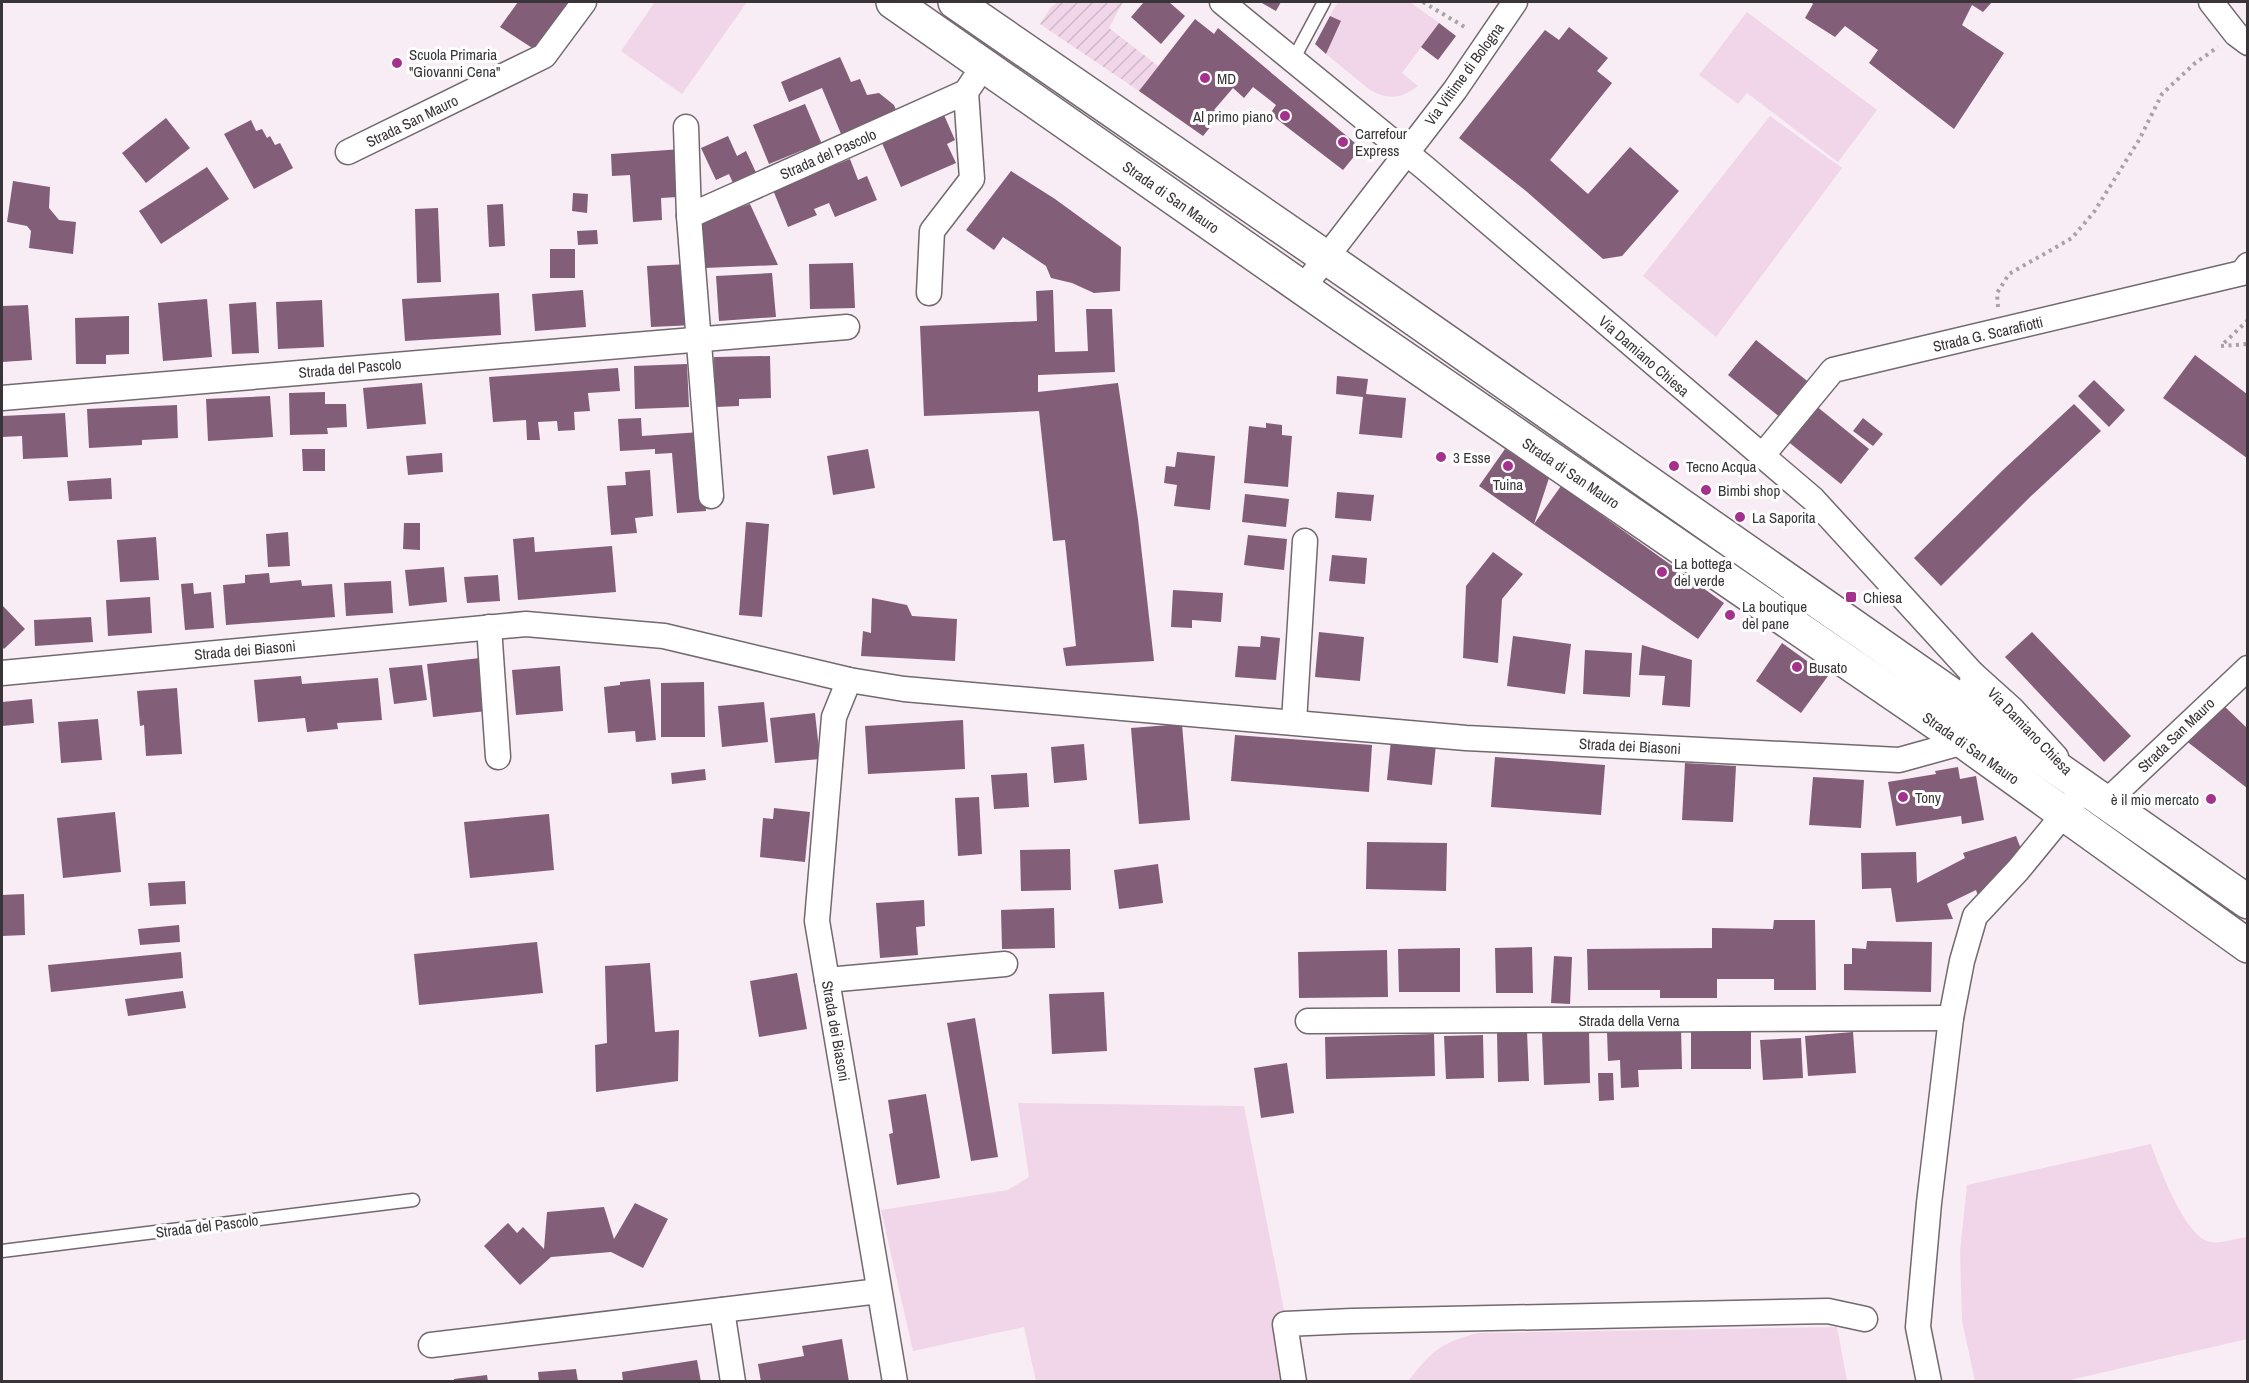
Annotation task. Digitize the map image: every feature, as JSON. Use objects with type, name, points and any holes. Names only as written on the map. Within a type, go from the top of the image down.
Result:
[{"type":"main road","name":"Strada di San Mauro","points":[[893,2],[1302,289],[1964,742],[2247,946]]},
{"type":"main road","points":[[955,2],[1326,258],[2247,902]]},
{"type":"street","name":"Strada San Mauro","points":[[348,152],[544,56],[584,2]]},
{"type":"street","name":"Via Damiano Chiesa","points":[[1222,2],[1406,152],[1813,499],[1973,674],[2013,710],[2095,796]]},
{"type":"street","name":"Via Vittime di Bologna","points":[[1302,289],[1455,90],[1515,2]]},
{"type":"street","points":[[2211,2],[2244,32]]},
{"type":"street","points":[[929,293],[932,231],[972,179],[966,92],[982,64]]},
{"type":"street","name":"Strada del Pascolo","points":[[689,216],[966,92]]},
{"type":"street","points":[[686,127],[689,216],[711,496]]},
{"type":"street","name":"Strada G. Scarafiotti","points":[[1762,456],[1833,370],[2246,269]]},
{"type":"street","name":"Strada del Pascolo","points":[[2,398],[847,327]]},
{"type":"street","points":[[1294,722],[1305,541]]},
{"type":"street","name":"Strada dei Biasoni","points":[[2,673],[526,624],[664,636],[849,680],[904,689],[1466,738],[1899,760],[1964,742]]},
{"type":"street","points":[[489,627],[498,757]]},
{"type":"street","name":"Strada San Mauro","points":[[2064,814],[2095,796],[2247,668]]},
{"type":"street","name":"Via Damiano Chiesa","points":[[1964,742],[1973,674]]},
{"type":"street","name":"Strada dei Biasoni","points":[[849,680],[834,717],[817,921],[894,1382]]},
{"type":"street","points":[[1929,1382],[1918,1327],[1929,1203],[1951,1018],[1962,961],[1975,916],[2018,870],[2064,814]]},
{"type":"street","points":[[827,980],[1005,964]]},
{"type":"street","name":"Strada della Verna","points":[[1308,1021],[1951,1018]]},
{"type":"street","points":[[431,1346],[879,1291]]},
{"type":"street","points":[[722,1310],[733,1382]]},
{"type":"street","points":[[1294,1382],[1285,1324],[1364,1320],[1828,1311],[1865,1319]]},
{"type":"lane","points":[[1293,60],[1324,2]]},
{"type":"lane","name":"Strada del Pascolo","points":[[2,1251],[413,1200]]},
{"type":"path","points":[[1423,2],[1454,19],[1487,42]]},
{"type":"path","points":[[1999,331],[1997,294],[2010,274],[2072,238],[2094,212],[2134,149],[2162,94],[2194,64],[2244,32]]},
{"type":"path","points":[[2247,320],[2221,346],[2247,344]]},
{"type":"shaded area","points":[[655,2],[747,2],[682,94],[621,51]]},
{"type":"shaded area","points":[[1058,2],[1123,2],[1109,28],[1158,66],[1139,91],[1040,24],[1051,7]]},
{"type":"shaded area","points":[[1338,2],[1410,2],[1439,23],[1402,73],[1418,86],[1406,94],[1395,97],[1377,93],[1370,90],[1326,54],[1341,22],[1330,16]]},
{"type":"shaded area","points":[[1747,12],[1877,110],[1838,162],[1747,93],[1738,104],[1699,75]]},
{"type":"shaded area","points":[[1770,116],[1842,168],[1716,337],[1643,276]]},
{"type":"shaded area","points":[[1018,1103],[1244,1106],[1285,1315],[1294,1381],[1036,1381],[1024,1327],[913,1351],[881,1210],[1008,1190],[1029,1177]]},
{"type":"shaded area","points":[[2151,1144],[2174,1200],[2191,1228],[2210,1242],[2224,1242],[2247,1237],[2247,1339],[2066,1381],[1975,1381],[1962,1321],[1960,1252],[1967,1185]]},
{"type":"shaded area","points":[[1837,1327],[1847,1381],[1408,1381],[1431,1355],[1445,1345],[1478,1333]]},
{"type":"building","points":[[518,2],[576,2],[540,53],[500,27]]},
{"type":"building","points":[[1144,2],[1169,2],[1185,16],[1161,44],[1131,17]]},
{"type":"building","points":[[1260,2],[1281,2],[1276,11]]},
{"type":"building","points":[[1811,2],[1992,2],[1983,12],[1972,5],[1962,25],[2004,53],[1954,129],[1869,63],[1878,50],[1845,26],[1835,37],[1805,18],[1813,4]]},
{"type":"building","points":[[1330,16],[1341,21],[1326,54],[1315,44]]},
{"type":"building","name":"MD","points":[[1195,19],[1214,34],[1218,28],[1361,148],[1343,170],[1270,114],[1276,105],[1253,87],[1244,98],[1233,88],[1214,110],[1220,115],[1203,136],[1139,91]]},
{"type":"building","points":[[1439,23],[1456,36],[1438,60],[1421,47]]},
{"type":"building","points":[[1569,27],[1608,58],[1597,71],[1612,83],[1550,160],[1588,194],[1630,147],[1679,191],[1622,256],[1603,259],[1526,191],[1459,138],[1545,30],[1559,40]]},
{"type":"building","points":[[840,57],[851,82],[860,79],[867,95],[879,93],[894,105],[899,118],[844,141],[822,88],[789,102],[781,82]]},
{"type":"building","points":[[805,104],[824,149],[806,157],[803,150],[769,164],[753,125]]},
{"type":"building","points":[[944,115],[955,140],[947,144],[956,163],[901,187],[882,143]]},
{"type":"building","points":[[166,118],[190,148],[146,183],[122,153]]},
{"type":"building","points":[[251,120],[256,131],[262,129],[275,145],[280,143],[293,168],[254,189],[224,134]]},
{"type":"building","points":[[728,136],[737,156],[746,151],[759,179],[736,190],[729,174],[716,180],[701,148]]},
{"type":"building","points":[[682,149],[678,197],[661,198],[662,220],[633,222],[630,175],[612,176],[611,154]]},
{"type":"building","points":[[850,159],[858,180],[867,176],[877,200],[835,217],[829,203],[814,209],[817,215],[788,227],[773,190]]},
{"type":"building","points":[[207,167],[229,199],[161,244],[139,211]]},
{"type":"building","points":[[1011,171],[1055,199],[1121,247],[1120,291],[1094,293],[1072,283],[1051,278],[1046,266],[1003,237],[994,250],[966,230]]},
{"type":"building","points":[[13,181],[50,187],[49,208],[59,220],[76,222],[73,254],[29,248],[31,231],[27,226],[7,222]]},
{"type":"building","points":[[573,193],[588,194],[587,213],[572,211]]},
{"type":"building","points":[[503,204],[505,246],[489,247],[487,205]]},
{"type":"building","points":[[750,204],[778,265],[705,268],[698,221]]},
{"type":"building","points":[[438,208],[441,282],[417,283],[415,209]]},
{"type":"building","points":[[597,230],[598,244],[578,245],[577,231]]},
{"type":"building","points":[[550,249],[575,249],[575,278],[550,278]]},
{"type":"building","points":[[853,263],[855,308],[810,309],[809,264]]},
{"type":"building","points":[[690,264],[694,325],[651,327],[647,266]]},
{"type":"building","points":[[772,273],[776,317],[719,321],[716,276]]},
{"type":"building","points":[[583,290],[586,327],[535,331],[532,294]]},
{"type":"building","points":[[1053,290],[1055,352],[1088,351],[1086,309],[1112,309],[1115,372],[1038,375],[1038,392],[1118,383],[1138,519],[1154,661],[1066,666],[1063,648],[1076,646],[1065,540],[1053,541],[1039,411],[924,416],[920,326],[1037,321],[1036,291]]},
{"type":"building","points":[[499,293],[501,335],[405,341],[402,299]]},
{"type":"building","points":[[207,299],[212,357],[163,361],[158,303]]},
{"type":"building","points":[[322,300],[324,347],[278,349],[276,302]]},
{"type":"building","points":[[256,302],[259,353],[232,354],[229,304]]},
{"type":"building","points":[[28,305],[32,360],[2,362],[2,306]]},
{"type":"building","points":[[129,316],[129,354],[106,355],[106,364],[76,364],[75,318]]},
{"type":"building","points":[[1756,340],[1811,384],[1782,419],[1728,375]]},
{"type":"building","points":[[2195,355],[2247,394],[2247,458],[2163,398]]},
{"type":"building","points":[[770,356],[771,398],[739,399],[739,406],[715,407],[714,357]]},
{"type":"building","points":[[687,364],[689,407],[635,409],[634,366]]},
{"type":"building","points":[[618,368],[620,391],[588,393],[590,411],[574,412],[575,430],[558,431],[557,421],[538,422],[540,440],[527,440],[526,420],[493,422],[489,377]]},
{"type":"building","points":[[1337,376],[1368,379],[1366,394],[1406,398],[1402,438],[1359,434],[1363,397],[1336,394]]},
{"type":"building","points":[[2094,380],[2125,410],[2109,427],[2078,396]]},
{"type":"building","points":[[422,383],[426,424],[367,429],[363,388]]},
{"type":"building","points":[[325,392],[325,404],[346,404],[347,427],[327,428],[328,434],[290,435],[289,393]]},
{"type":"building","points":[[270,396],[273,437],[208,441],[206,399]]},
{"type":"building","points":[[2074,404],[2101,431],[2030,497],[1941,586],[1914,558]]},
{"type":"building","points":[[177,405],[178,438],[142,440],[142,445],[89,448],[87,409]]},
{"type":"building","points":[[1815,405],[1869,449],[1841,484],[1786,440]]},
{"type":"building","points":[[65,413],[68,457],[23,459],[22,436],[2,437],[2,416]]},
{"type":"building","points":[[641,418],[642,436],[701,432],[706,511],[677,513],[672,453],[655,454],[655,449],[620,451],[618,419]]},
{"type":"building","points":[[1863,418],[1883,434],[1873,446],[1853,431]]},
{"type":"building","points":[[1266,423],[1282,425],[1282,435],[1292,436],[1288,487],[1244,483],[1249,426],[1266,428]]},
{"type":"building","points":[[302,449],[325,449],[325,471],[303,471]]},
{"type":"building","points":[[868,449],[875,488],[833,495],[827,456]]},
{"type":"building","points":[[1505,449],[1549,478],[1534,524],[1561,486],[1724,603],[1698,639],[1479,486]]},
{"type":"building","points":[[1177,452],[1215,456],[1210,510],[1174,506],[1177,485],[1164,483],[1166,466],[1175,467]]},
{"type":"building","points":[[442,453],[443,472],[408,475],[406,456]]},
{"type":"building","points":[[650,470],[653,516],[635,518],[637,533],[611,535],[607,486],[626,485],[625,472]]},
{"type":"building","points":[[111,478],[112,499],[69,501],[67,481]]},
{"type":"building","points":[[1337,492],[1374,495],[1371,521],[1335,518]]},
{"type":"building","points":[[1245,494],[1289,499],[1286,527],[1242,522]]},
{"type":"building","points":[[746,522],[769,524],[762,617],[739,615]]},
{"type":"building","points":[[404,523],[420,523],[420,550],[403,549]]},
{"type":"building","points":[[288,532],[290,566],[268,567],[266,534]]},
{"type":"building","points":[[1248,535],[1287,539],[1284,570],[1244,565]]},
{"type":"building","points":[[156,537],[159,580],[120,582],[117,540]]},
{"type":"building","points":[[534,537],[535,552],[612,546],[616,592],[518,600],[513,539]]},
{"type":"building","points":[[1493,552],[1523,574],[1502,599],[1498,663],[1463,658],[1466,586]]},
{"type":"building","points":[[1332,555],[1367,558],[1365,584],[1329,581]]},
{"type":"building","points":[[444,567],[447,602],[409,606],[405,570]]},
{"type":"building","points":[[269,573],[270,583],[301,580],[302,586],[332,584],[335,617],[226,625],[223,585],[245,583],[245,575]]},
{"type":"building","points":[[498,575],[500,601],[467,603],[464,577]]},
{"type":"building","points":[[391,581],[393,613],[346,616],[344,583]]},
{"type":"building","points":[[193,583],[194,594],[211,592],[214,628],[185,630],[181,584]]},
{"type":"building","points":[[1173,590],[1223,593],[1221,622],[1192,620],[1192,628],[1171,627]]},
{"type":"building","points":[[150,597],[152,633],[108,636],[106,600]]},
{"type":"building","points":[[872,598],[907,605],[912,616],[957,619],[955,661],[861,656],[863,631],[871,633]]},
{"type":"building","points":[[2,605],[25,629],[4,649],[2,646]]},
{"type":"building","points":[[91,617],[93,642],[35,646],[34,620]]},
{"type":"building","points":[[1319,632],[1364,637],[1360,681],[1315,677]]},
{"type":"building","points":[[2032,632],[2131,736],[2104,762],[2005,657]]},
{"type":"building","points":[[1261,636],[1280,638],[1276,680],[1235,677],[1238,646],[1260,647]]},
{"type":"building","points":[[1513,636],[1571,644],[1565,694],[1507,686]]},
{"type":"building","points":[[1782,643],[1828,676],[1801,713],[1756,681]]},
{"type":"building","points":[[1642,645],[1692,660],[1690,707],[1662,705],[1665,676],[1639,675]]},
{"type":"building","points":[[1585,650],[1632,653],[1630,697],[1583,694]]},
{"type":"building","points":[[480,658],[487,711],[433,717],[427,664]]},
{"type":"building","points":[[422,665],[427,700],[394,704],[389,668]]},
{"type":"building","points":[[560,666],[563,711],[516,715],[512,670]]},
{"type":"building","points":[[301,676],[302,684],[378,678],[382,720],[337,723],[338,729],[307,732],[305,718],[258,722],[254,680]]},
{"type":"building","points":[[650,679],[656,740],[636,742],[635,731],[608,733],[604,687],[620,685],[620,682]]},
{"type":"building","points":[[704,682],[705,737],[661,737],[661,683]]},
{"type":"building","points":[[177,688],[182,754],[146,756],[144,725],[140,726],[137,691]]},
{"type":"building","points":[[32,699],[34,723],[2,726],[2,702]]},
{"type":"building","points":[[764,702],[768,742],[722,747],[718,706]]},
{"type":"building","points":[[2223,705],[2247,728],[2247,788],[2185,740]]},
{"type":"building","points":[[815,713],[820,759],[775,763],[770,718]]},
{"type":"building","points":[[98,719],[102,760],[61,763],[58,722]]},
{"type":"building","points":[[963,720],[965,769],[868,774],[865,726]]},
{"type":"building","points":[[1182,724],[1190,820],[1139,824],[1131,728]]},
{"type":"building","points":[[1235,735],[1372,745],[1369,792],[1231,781]]},
{"type":"building","points":[[1391,740],[1436,744],[1432,785],[1387,780]]},
{"type":"building","points":[[1084,744],[1087,780],[1054,783],[1051,747]]},
{"type":"building","points":[[1495,757],[1605,765],[1601,815],[1491,807]]},
{"type":"building","points":[[1685,763],[1736,766],[1733,822],[1682,820]]},
{"type":"building","points":[[1958,767],[1960,779],[1976,776],[1984,820],[1962,824],[1961,816],[1896,826],[1888,782],[1936,774],[1935,771]]},
{"type":"building","points":[[705,769],[706,780],[672,784],[671,773]]},
{"type":"building","points":[[1027,773],[1029,807],[994,809],[991,775]]},
{"type":"building","points":[[1813,777],[1864,780],[1861,828],[1809,825]]},
{"type":"building","points":[[979,797],[982,854],[958,856],[955,798]]},
{"type":"building","points":[[774,808],[810,812],[805,862],[760,857],[763,818],[773,819]]},
{"type":"building","points":[[115,812],[121,872],[63,878],[57,818]]},
{"type":"building","points":[[549,814],[554,870],[470,878],[464,822]]},
{"type":"building","points":[[2016,836],[2023,854],[1978,896],[1976,890],[1947,904],[1953,919],[1896,922],[1891,888],[1862,889],[1861,853],[1916,852],[1917,883],[1965,858],[1963,853]]},
{"type":"building","points":[[1367,842],[1447,843],[1446,891],[1366,889]]},
{"type":"building","points":[[1070,849],[1071,890],[1021,891],[1020,850]]},
{"type":"building","points":[[1158,864],[1163,903],[1119,909],[1114,870]]},
{"type":"building","points":[[185,881],[186,904],[150,906],[148,883]]},
{"type":"building","points":[[24,894],[25,935],[2,936],[2,895]]},
{"type":"building","points":[[924,900],[925,926],[916,927],[918,955],[880,958],[876,903]]},
{"type":"building","points":[[1054,908],[1055,948],[1002,949],[1001,910]]},
{"type":"building","points":[[1774,920],[1815,920],[1816,990],[1774,990],[1774,979],[1717,979],[1717,998],[1660,998],[1660,990],[1588,990],[1587,949],[1712,948],[1712,928],[1773,929]]},
{"type":"building","points":[[179,925],[180,942],[140,945],[138,929]]},
{"type":"building","points":[[1867,941],[1932,942],[1931,992],[1844,990],[1844,964],[1852,964],[1852,948],[1866,949]]},
{"type":"building","points":[[537,942],[543,993],[419,1005],[414,954]]},
{"type":"building","points":[[1532,947],[1533,993],[1496,993],[1495,948]]},
{"type":"building","points":[[1460,948],[1460,992],[1399,992],[1398,949]]},
{"type":"building","points":[[1387,950],[1388,997],[1299,998],[1298,952]]},
{"type":"building","points":[[181,952],[183,978],[51,992],[48,965]]},
{"type":"building","points":[[1554,956],[1572,957],[1570,1004],[1551,1003]]},
{"type":"building","points":[[650,963],[655,1032],[679,1030],[678,1081],[596,1092],[595,1045],[607,1043],[605,966]]},
{"type":"building","points":[[797,973],[807,1029],[759,1037],[750,981]]},
{"type":"building","points":[[183,991],[186,1008],[128,1016],[125,999]]},
{"type":"building","points":[[1104,992],[1107,1051],[1052,1054],[1049,994]]},
{"type":"building","points":[[975,1018],[998,1157],[971,1161],[947,1023]]},
{"type":"building","points":[[1681,1029],[1682,1069],[1638,1070],[1639,1087],[1621,1088],[1620,1060],[1608,1061],[1607,1032]]},
{"type":"building","points":[[1691,1030],[1751,1031],[1751,1069],[1691,1069]]},
{"type":"building","points":[[1527,1031],[1529,1081],[1498,1082],[1497,1032]]},
{"type":"building","points":[[1589,1031],[1590,1083],[1544,1085],[1542,1032]]},
{"type":"building","points":[[1853,1032],[1856,1073],[1808,1076],[1805,1036]]},
{"type":"building","points":[[1434,1034],[1435,1076],[1326,1079],[1325,1037]]},
{"type":"building","points":[[1483,1035],[1484,1078],[1446,1079],[1444,1036]]},
{"type":"building","points":[[1801,1038],[1803,1078],[1763,1080],[1760,1040]]},
{"type":"building","points":[[1287,1063],[1294,1113],[1261,1118],[1254,1068]]},
{"type":"building","points":[[1598,1073],[1613,1073],[1614,1100],[1599,1101]]},
{"type":"building","points":[[926,1094],[940,1178],[897,1185],[889,1134],[893,1133],[888,1100]]},
{"type":"building","points":[[635,1203],[668,1219],[643,1268],[611,1252],[551,1257],[520,1285],[484,1246],[508,1223],[517,1233],[523,1227],[544,1249],[547,1212],[604,1207],[614,1239]]},
{"type":"building","points":[[842,1339],[849,1382],[761,1382],[758,1364],[804,1356],[802,1346]]},
{"type":"building","points":[[697,1360],[701,1382],[623,1382],[622,1372]]},
{"type":"building","points":[[576,1369],[578,1382],[539,1382],[538,1372]]},
{"type":"building","points":[[487,1375],[488,1382],[454,1382],[454,1379]]},
{"type":"place","name":"Scuola Primaria \"Giovanni Cena\"","points":[[397,63]]},
{"type":"place","name":"MD","points":[[1205,78]]},
{"type":"place","name":"Al primo piano","points":[[1285,116]]},
{"type":"place","name":"Carrefour Express","points":[[1343,142]]},
{"type":"place","name":"3 Esse","points":[[1441,457]]},
{"type":"place","name":"Tuina","points":[[1508,466]]},
{"type":"place","name":"Tecno Acqua","points":[[1674,466]]},
{"type":"place","name":"Bimbi shop","points":[[1706,490]]},
{"type":"place","name":"La Saporita","points":[[1740,517]]},
{"type":"place","name":"La bottega del verde","points":[[1662,572]]},
{"type":"place","name":"Chiesa","points":[[1851,597]]},
{"type":"place","name":"La boutique del pane","points":[[1730,615]]},
{"type":"place","name":"Busato","points":[[1797,667]]},
{"type":"place","name":"Tony","points":[[1903,797]]},
{"type":"place","name":"è il mio mercato","points":[[2211,799]]}]
